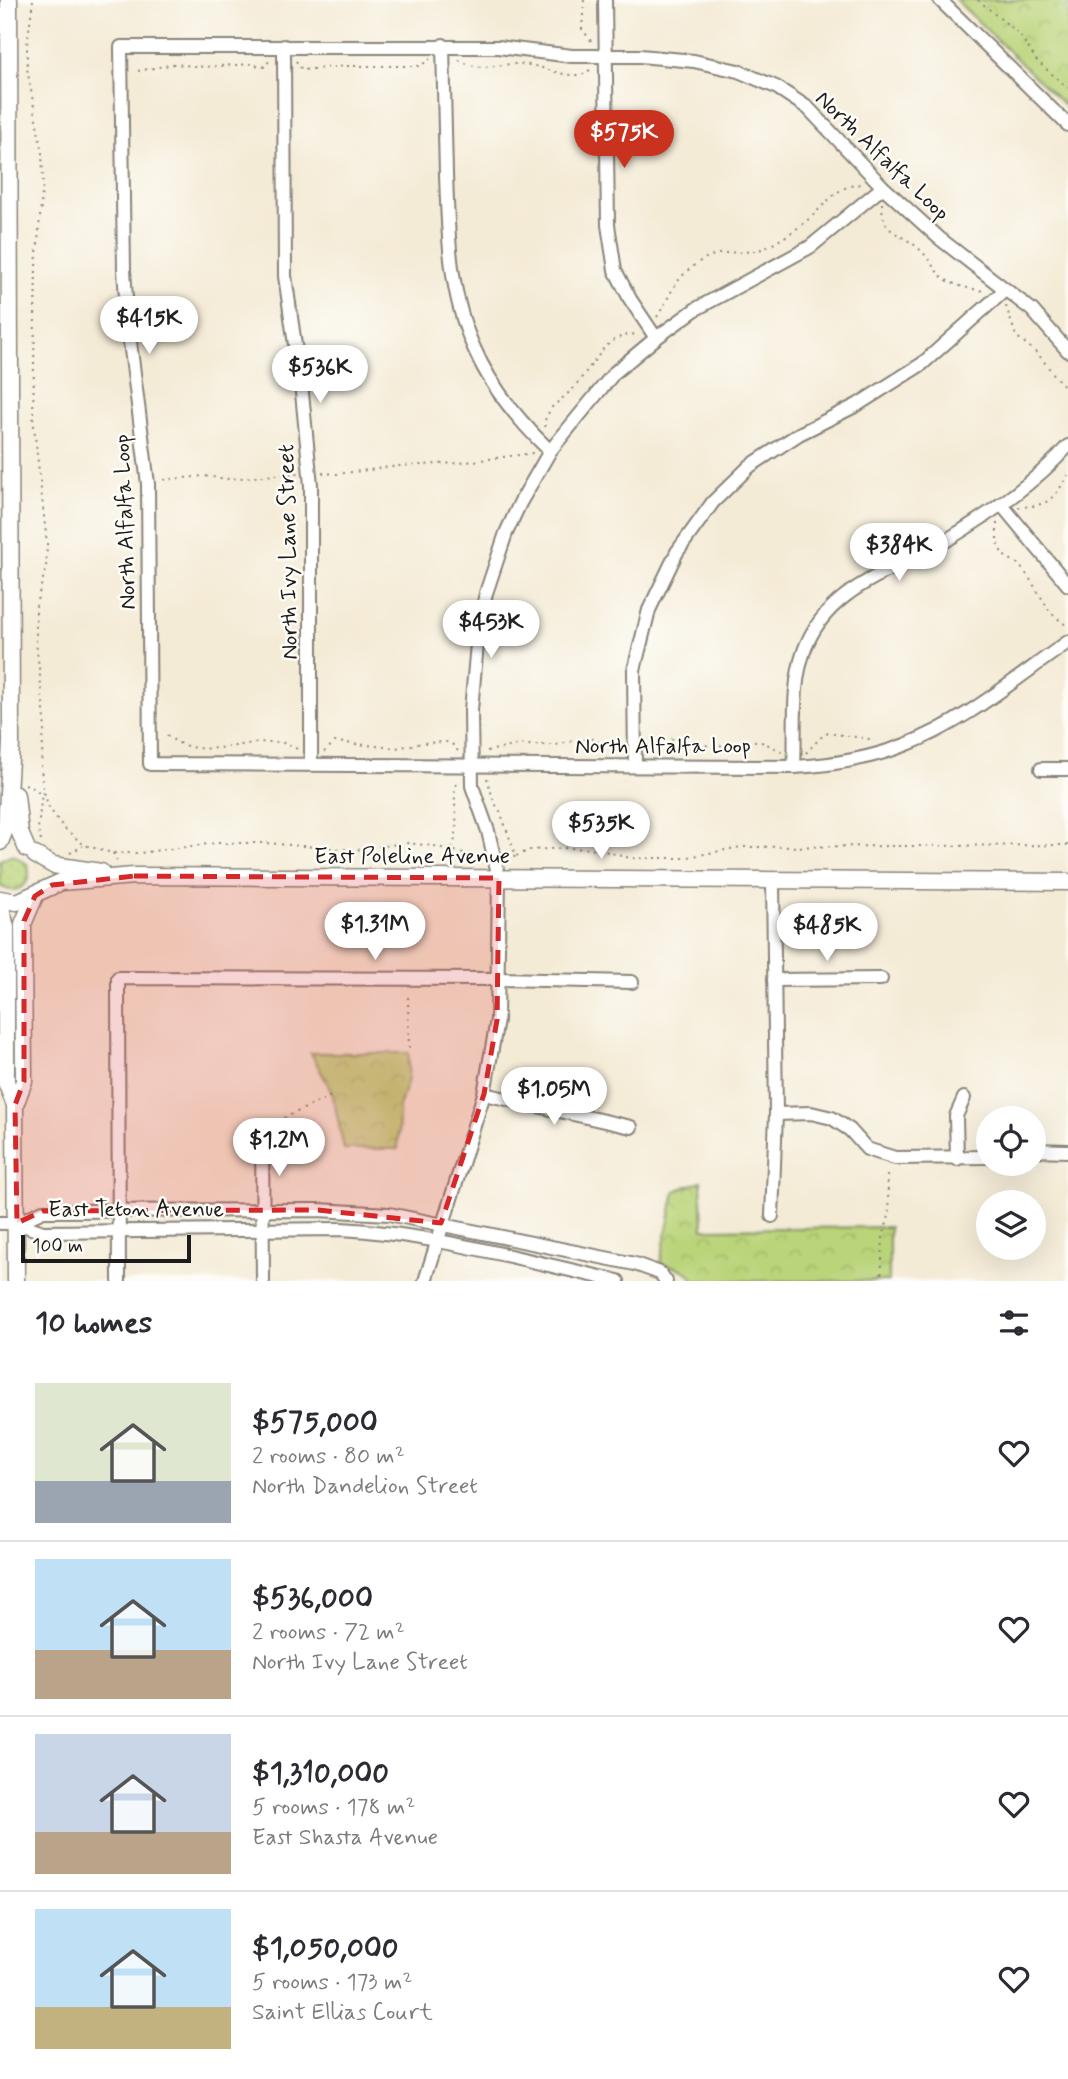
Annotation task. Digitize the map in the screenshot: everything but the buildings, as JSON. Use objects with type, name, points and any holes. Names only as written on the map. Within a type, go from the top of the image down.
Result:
[{"type":"main road","points":[[0,842],[6,827],[8,738],[5,279],[9,0]]},
{"type":"main road","points":[[8,738],[20,833],[36,850],[41,872],[38,893],[23,924],[24,1082],[15,1105],[8,1223],[16,1281]]},
{"type":"main road","name":"East Poleline Avenue","points":[[0,848],[12,844],[36,850],[53,866],[134,876]]},
{"type":"main road","name":"East Poleline Avenue","points":[[0,899],[17,902],[61,882],[134,876],[1068,882]]},
{"type":"main road","points":[[0,904],[6,928],[6,1082],[15,1105]]},
{"type":"street","points":[[606,0],[608,225],[615,270],[629,299],[656,338]]},
{"type":"street","points":[[940,0],[1068,125]]},
{"type":"street","name":"North Ivy Lane Street","points":[[284,46],[285,276],[302,393],[311,485],[311,764]]},
{"type":"street","points":[[443,46],[448,230],[452,274],[459,305],[474,349],[496,387],[524,425],[550,451]]},
{"type":"street","name":"North Alfalfa Loop","points":[[1068,351],[1032,310],[939,239],[883,187],[808,108],[776,87],[738,71],[694,61],[640,55],[572,55],[498,47],[121,47],[124,270],[128,326],[148,484],[150,764],[794,767],[841,762],[906,745],[952,723],[1068,642]]},
{"type":"street","points":[[425,1281],[484,1094],[497,1020],[499,878],[488,831],[472,786],[473,672],[486,593],[506,533],[550,451],[614,373],[696,309],[810,247],[883,187]]},
{"type":"street","points":[[635,766],[634,670],[649,610],[677,551],[713,502],[750,466],[799,434],[857,405],[922,364],[1005,290]]},
{"type":"street","points":[[794,767],[796,686],[804,650],[822,618],[849,591],[946,541],[1001,504],[1053,463],[1068,446]]},
{"type":"street","points":[[1001,504],[1068,585]]},
{"type":"street","points":[[1041,769],[1068,769]]},
{"type":"street","points":[[772,1216],[776,1114],[773,881]]},
{"type":"street","points":[[119,1281],[118,978],[632,982]]},
{"type":"street","points":[[774,980],[881,979]]},
{"type":"street","points":[[484,1094],[631,1127]]},
{"type":"street","points":[[957,1158],[956,1116],[964,1098]]},
{"type":"street","points":[[776,1114],[811,1112],[832,1118],[850,1130],[867,1149],[895,1158],[976,1157]]},
{"type":"street","points":[[262,1127],[263,1281]]},
{"type":"street","points":[[1046,1150],[1068,1150]]},
{"type":"street","name":"East Teton Avenue","points":[[8,1223],[43,1212],[262,1210],[389,1214],[635,1264],[660,1273],[666,1281]]},
{"type":"street","name":"East Teton Avenue","points":[[8,1223],[43,1232],[376,1231],[436,1241],[618,1281]]},
{"type":"path","points":[[33,0],[27,68],[42,152],[43,180],[36,268],[33,416],[47,544],[46,568],[36,604],[36,630],[45,719],[41,766],[49,808],[64,828],[84,845],[112,853],[139,853],[229,843],[354,850],[406,843],[452,849],[477,857]]},
{"type":"path","points":[[584,0],[582,29],[592,43]]},
{"type":"path","points":[[978,0],[1019,34],[1037,61],[1068,88]]},
{"type":"path","points":[[138,71],[174,64],[251,64],[265,67],[270,59]]},
{"type":"path","points":[[295,59],[302,70],[345,66],[420,66],[430,59]]},
{"type":"path","points":[[457,59],[476,68],[514,63],[566,75],[584,74],[592,68]]},
{"type":"path","points":[[659,316],[675,283],[701,260],[723,252],[754,251],[767,247],[813,215],[835,193],[863,184]]},
{"type":"path","points":[[882,203],[884,220],[889,229],[921,250],[940,276],[957,286],[984,291]]},
{"type":"path","points":[[1007,306],[1016,336],[1038,354],[1068,389]]},
{"type":"path","points":[[545,430],[545,420],[551,408],[573,389],[604,348],[625,335],[637,334]]},
{"type":"path","points":[[325,473],[459,463],[533,453]]},
{"type":"path","points":[[164,480],[203,476],[240,478],[293,473]]},
{"type":"path","points":[[1019,506],[1045,505],[1056,495],[1068,475]]},
{"type":"path","points":[[998,521],[997,543],[1003,555],[1018,564],[1051,613],[1067,626]]},
{"type":"path","points":[[808,753],[820,738],[828,733],[870,739]]},
{"type":"path","points":[[167,735],[176,742],[213,749],[279,741],[300,751]]},
{"type":"path","points":[[487,751],[592,739],[622,753]]},
{"type":"path","points":[[646,753],[658,741],[678,739],[713,746],[754,740],[783,753]]},
{"type":"path","points":[[324,751],[335,742],[396,748],[446,742],[458,751]]},
{"type":"path","points":[[15,779],[42,794]]},
{"type":"path","points":[[452,849],[458,826],[454,788],[458,780]]},
{"type":"path","points":[[487,780],[516,856],[530,850],[567,848],[596,849],[629,858],[683,858],[741,848],[1068,845]]},
{"type":"path","points":[[36,850],[43,787]]},
{"type":"path","points":[[62,854],[84,845]]},
{"type":"path","points":[[408,997],[409,1053]]},
{"type":"path","points":[[284,1118],[332,1095]]},
{"type":"path","points":[[881,1281],[883,1237],[890,1216],[887,1172]]},
{"type":"highlighted area","points":[[134,876],[499,878],[497,1020],[484,1094],[441,1223],[318,1210],[43,1211],[17,1223],[15,1105],[24,1081],[24,921],[35,896],[52,885]]},
{"type":"green space","points":[[956,0],[1068,0],[1068,109]]},
{"type":"green space","points":[[13,855],[27,864],[29,877],[23,886],[13,890],[0,886],[0,860]]},
{"type":"green space","points":[[311,1053],[409,1053],[408,1079],[399,1107],[398,1149],[344,1149],[332,1092]]},
{"type":"green space","points":[[701,1181],[703,1229],[889,1227],[889,1281],[695,1281],[685,1271],[660,1264],[675,1191]]}]
